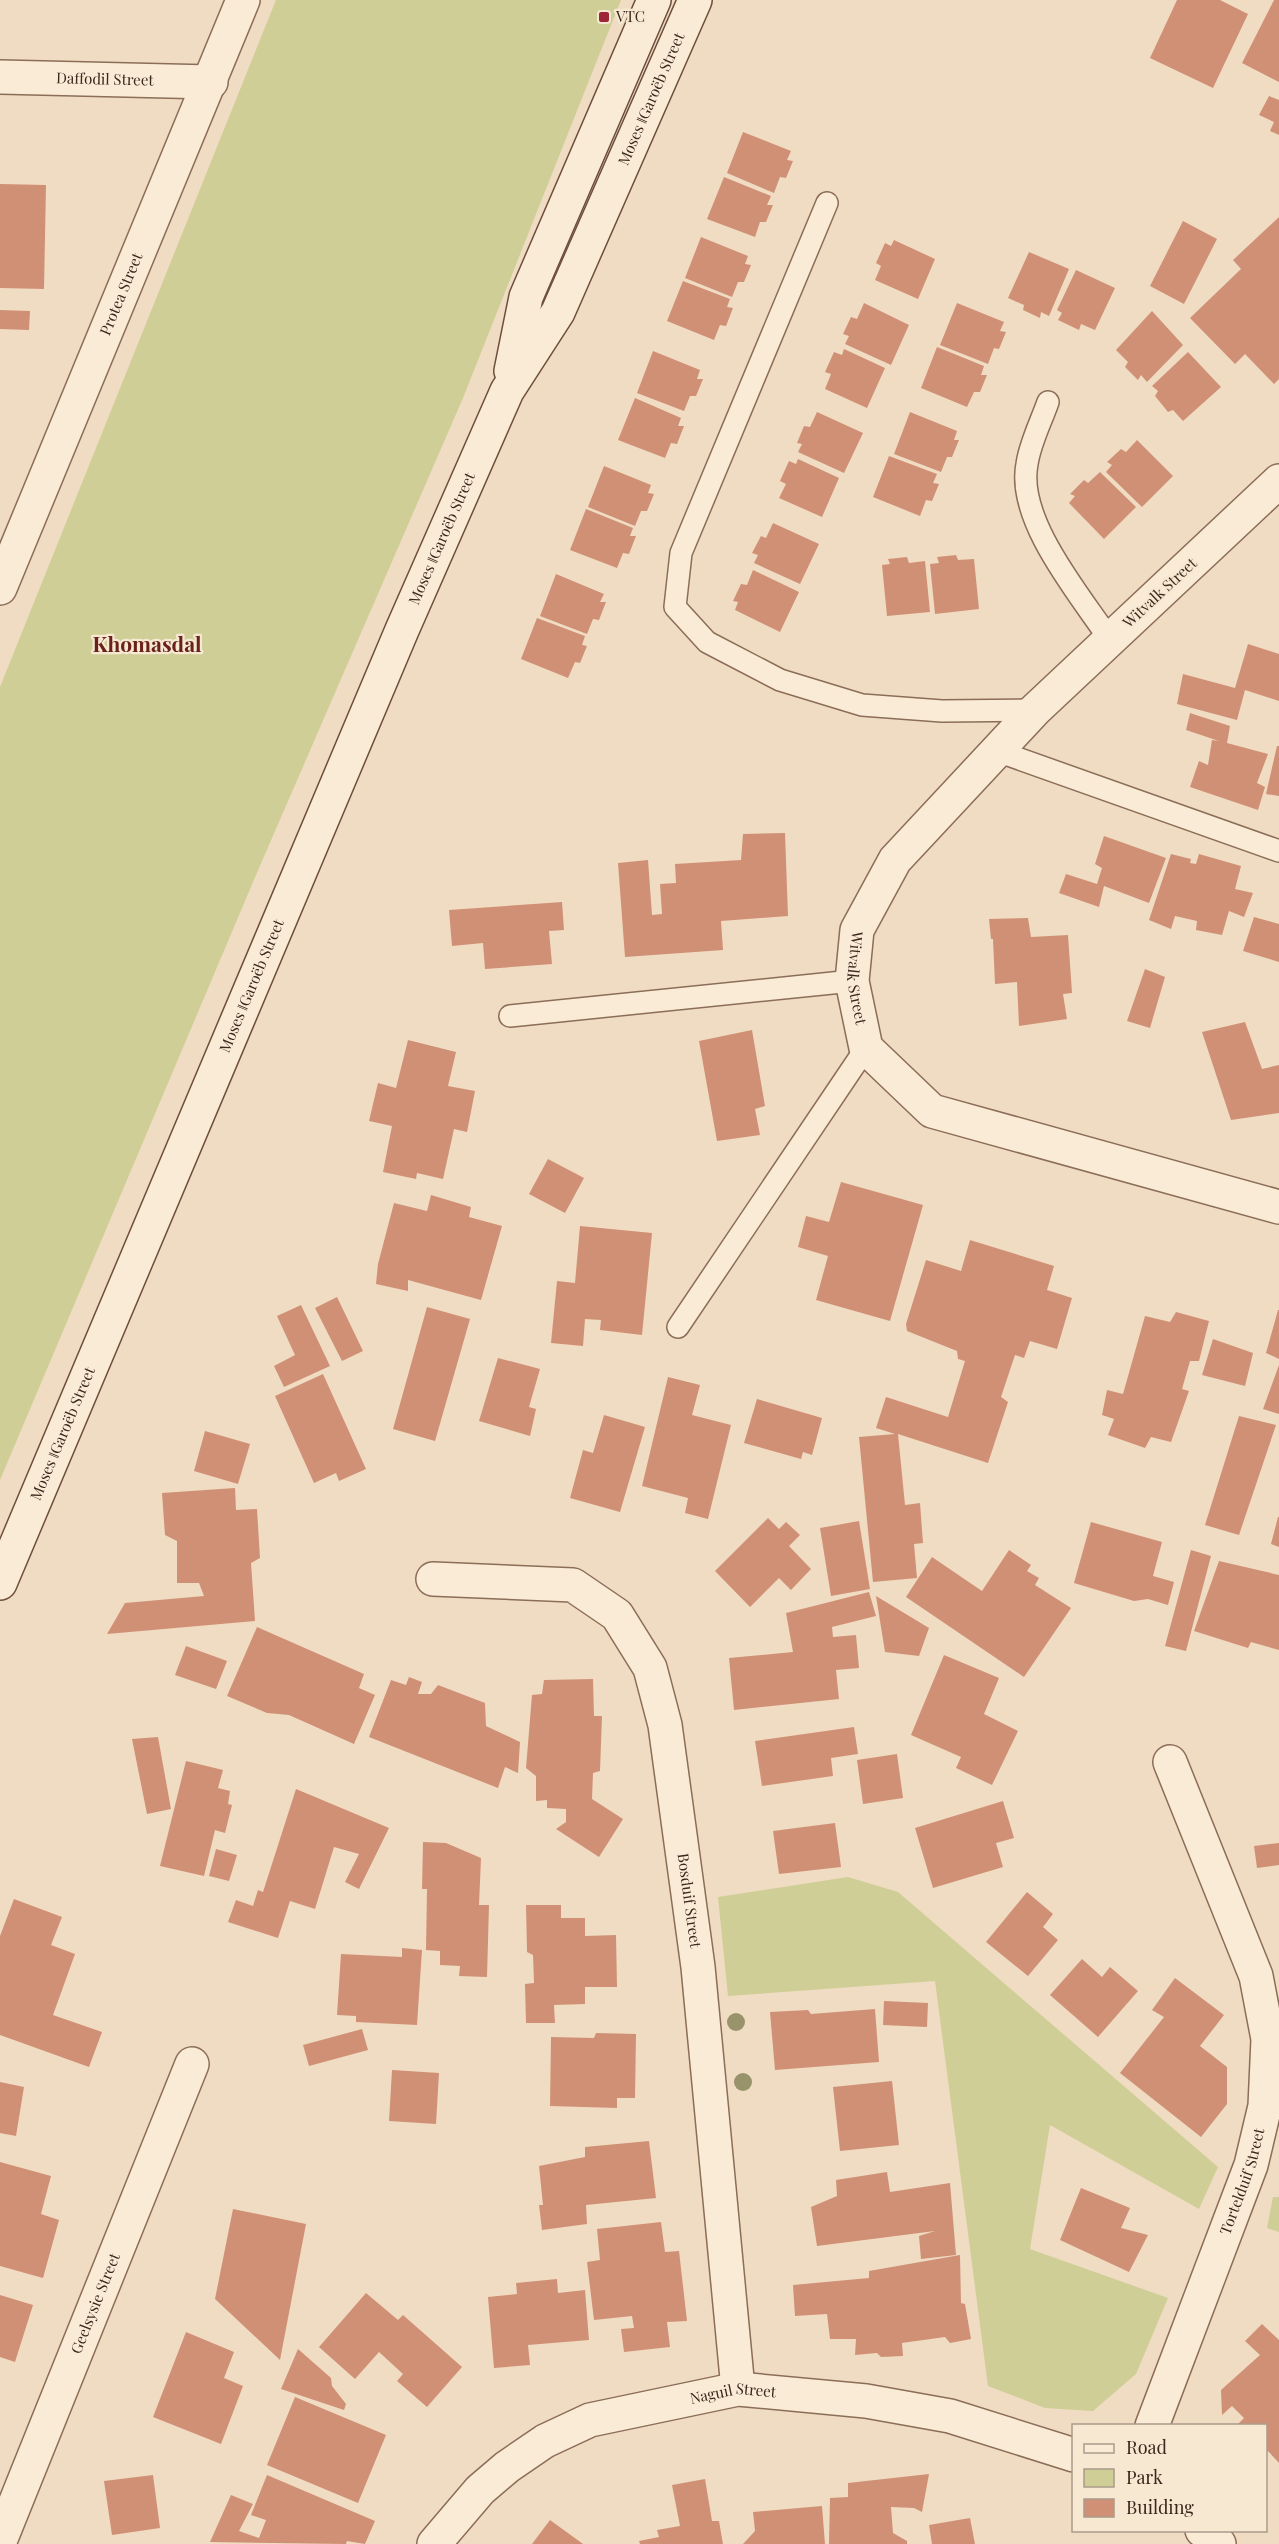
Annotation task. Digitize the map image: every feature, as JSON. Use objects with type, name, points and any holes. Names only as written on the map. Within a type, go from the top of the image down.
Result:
[{"type":"street","name":"Protea Street","points":[[0,585],[211,82],[243,0]]},
{"type":"street","name":"Moses ǁGaroëb Street","points":[[507,391],[526,297],[654,0]]},
{"type":"street","name":"Moses ǁGaroëb Street","points":[[0,1583],[402,630],[507,391],[558,312],[696,0]]},
{"type":"street","name":"Daffodil Street","points":[[0,77],[211,82]]},
{"type":"street","name":"Witvalk Street","points":[[866,1048],[852,981],[857,930],[895,860],[1035,710],[1272,496]]},
{"type":"street","points":[[866,1048],[932,1112],[1279,1207]]},
{"type":"street","name":"Bosduif Street","points":[[433,1579],[573,1585],[617,1615],[650,1668],[665,1725],[697,1957],[738,2389]]},
{"type":"street","name":"Tortelduif Street","points":[[1153,2424],[1251,2165],[1265,2106],[1268,2039],[1256,1976],[1170,1762]]},
{"type":"street","name":"Geelsysie Street","points":[[0,2541],[192,2064]]},
{"type":"street","name":"Naguil Street","points":[[434,2544],[480,2490],[507,2467],[545,2441],[590,2420],[738,2389],[866,2401],[950,2416],[1072,2454]]},
{"type":"street","points":[[1204,2532],[1219,2544]]},
{"type":"lane","points":[[827,203],[681,553],[675,607],[707,642],[780,680],[861,705],[942,711],[1035,710]]},
{"type":"lane","points":[[1048,402],[1027,464],[1030,507],[1050,549],[1110,640]]},
{"type":"lane","points":[[997,751],[1279,851]]},
{"type":"lane","points":[[510,1016],[852,981]]},
{"type":"lane","points":[[678,1327],[866,1048]]},
{"type":"green space","points":[[276,0],[621,0],[463,398],[259,868],[0,1480],[0,687]]},
{"type":"green space","points":[[848,1877],[898,1892],[1218,2167],[1199,2209],[1050,2125],[1030,2249],[1168,2298],[1136,2374],[1093,2411],[1045,2408],[988,2386],[935,1981],[728,1996],[718,1897]]},
{"type":"green space","points":[[1273,2197],[1279,2197],[1279,2232],[1267,2228]]},
{"type":"building","points":[[1177,0],[1220,0],[1248,14],[1213,88],[1150,58]]},
{"type":"building","points":[[1274,0],[1279,0],[1279,82],[1242,63]]},
{"type":"building","points":[[1269,96],[1279,100],[1279,135],[1270,131],[1274,122],[1259,115]]},
{"type":"building","points":[[743,132],[791,151],[787,160],[793,161],[786,178],[780,177],[774,193],[727,173]]},
{"type":"building","points":[[724,177],[771,196],[767,205],[773,205],[766,222],[760,222],[755,237],[707,219]]},
{"type":"building","points":[[0,184],[46,185],[44,289],[0,288]]},
{"type":"building","points":[[1279,217],[1279,379],[1274,384],[1245,354],[1235,364],[1190,318],[1241,269],[1233,260]]},
{"type":"building","points":[[1183,221],[1217,239],[1184,304],[1150,286]]},
{"type":"building","points":[[701,237],[748,256],[745,264],[751,265],[744,282],[738,282],[732,297],[685,278]]},
{"type":"building","points":[[894,240],[935,259],[918,299],[875,280],[881,266],[876,263],[885,243],[891,246]]},
{"type":"building","points":[[1029,252],[1069,269],[1049,316],[1041,312],[1040,318],[1023,310],[1024,305],[1008,298]]},
{"type":"building","points":[[1076,270],[1115,288],[1095,330],[1081,324],[1079,330],[1058,320],[1062,313],[1057,310]]},
{"type":"building","points":[[683,281],[730,299],[727,307],[733,308],[726,326],[720,325],[714,340],[667,321]]},
{"type":"building","points":[[864,303],[909,325],[891,365],[845,344],[849,336],[843,334],[851,317],[857,319]]},
{"type":"building","points":[[957,303],[1004,322],[1000,331],[1006,332],[999,349],[994,348],[988,364],[940,345]]},
{"type":"building","points":[[0,310],[30,311],[29,330],[0,329]]},
{"type":"building","points":[[1152,311],[1183,345],[1147,382],[1141,375],[1138,380],[1125,367],[1128,362],[1116,350]]},
{"type":"building","points":[[937,347],[984,366],[981,375],[987,375],[980,392],[974,392],[967,407],[921,388]]},
{"type":"building","points":[[844,349],[885,368],[867,408],[825,389],[831,374],[825,372],[834,352],[842,355]]},
{"type":"building","points":[[653,351],[700,370],[697,379],[703,379],[696,396],[690,396],[684,411],[637,393]]},
{"type":"building","points":[[1188,352],[1221,387],[1183,421],[1173,410],[1168,412],[1155,396],[1158,391],[1152,386]]},
{"type":"building","points":[[635,398],[681,418],[678,426],[684,426],[677,444],[671,443],[665,458],[618,440]]},
{"type":"building","points":[[817,412],[863,433],[844,473],[798,452],[802,444],[797,443],[804,426],[810,427]]},
{"type":"building","points":[[910,412],[957,431],[954,440],[959,440],[952,457],[947,457],[941,472],[894,454]]},
{"type":"building","points":[[1137,440],[1173,476],[1142,507],[1106,472],[1112,465],[1107,462],[1121,449],[1126,452]]},
{"type":"building","points":[[889,456],[937,474],[933,483],[939,484],[932,501],[926,500],[920,516],[873,497]]},
{"type":"building","points":[[798,459],[839,478],[822,517],[779,498],[786,484],[780,481],[789,461],[796,464]]},
{"type":"building","points":[[604,466],[651,485],[648,493],[654,494],[647,511],[641,511],[635,526],[588,507]]},
{"type":"building","points":[[1100,472],[1136,507],[1104,539],[1069,503],[1075,496],[1070,494],[1084,480],[1088,483]]},
{"type":"building","points":[[586,509],[633,528],[630,536],[636,536],[629,554],[623,553],[617,568],[570,550]]},
{"type":"building","points":[[773,523],[819,544],[800,584],[754,563],[758,555],[752,553],[761,536],[766,538]]},
{"type":"building","points":[[956,555],[958,560],[974,559],[979,609],[935,614],[930,564],[939,563],[937,557]]},
{"type":"building","points":[[907,557],[909,563],[925,561],[930,612],[887,616],[882,565],[890,564],[888,559]]},
{"type":"building","points":[[753,570],[799,592],[780,632],[735,610],[738,602],[733,601],[741,584],[747,585]]},
{"type":"building","points":[[556,574],[604,594],[600,602],[606,602],[599,620],[593,619],[587,634],[540,616]]},
{"type":"building","points":[[537,618],[585,636],[582,645],[587,646],[580,663],[575,662],[568,678],[521,659]]},
{"type":"building","points":[[1248,644],[1279,654],[1279,701],[1245,690],[1237,720],[1177,704],[1183,674],[1235,688]]},
{"type":"building","points":[[1190,713],[1230,726],[1227,743],[1268,754],[1257,783],[1265,787],[1258,810],[1190,787],[1199,761],[1208,765],[1212,740],[1219,741],[1186,730]]},
{"type":"building","points":[[1277,746],[1279,746],[1279,796],[1266,794]]},
{"type":"building","points":[[785,833],[788,916],[721,921],[723,950],[625,957],[618,863],[648,860],[652,915],[662,914],[660,884],[676,883],[675,864],[741,860],[743,834]]},
{"type":"building","points":[[1104,836],[1166,858],[1149,903],[1104,886],[1099,907],[1059,893],[1066,874],[1097,884],[1102,868],[1095,864]]},
{"type":"building","points":[[1171,854],[1191,859],[1190,863],[1196,864],[1199,854],[1241,866],[1235,889],[1253,893],[1244,917],[1229,911],[1222,935],[1196,930],[1197,921],[1175,916],[1171,929],[1149,920]]},
{"type":"building","points":[[562,902],[564,930],[549,931],[552,964],[485,969],[483,943],[452,946],[449,910]]},
{"type":"building","points":[[1254,917],[1279,924],[1279,962],[1243,951]]},
{"type":"building","points":[[1028,918],[1031,937],[1068,935],[1072,993],[1063,994],[1067,1019],[1019,1026],[1017,982],[995,984],[993,939],[991,939],[989,919]]},
{"type":"building","points":[[1145,969],[1165,977],[1150,1028],[1127,1021]]},
{"type":"building","points":[[1245,1022],[1262,1069],[1279,1065],[1279,1113],[1231,1120],[1202,1032]]},
{"type":"building","points":[[752,1030],[765,1106],[755,1109],[760,1135],[717,1141],[699,1041]]},
{"type":"building","points":[[408,1040],[456,1052],[448,1086],[475,1091],[467,1132],[454,1129],[443,1179],[417,1173],[416,1179],[383,1172],[392,1126],[369,1121],[378,1083],[396,1088]]},
{"type":"building","points":[[548,1159],[584,1178],[565,1213],[529,1194]]},
{"type":"building","points":[[841,1182],[923,1205],[890,1321],[816,1300],[828,1256],[798,1247],[806,1216],[829,1222]]},
{"type":"building","points":[[431,1195],[471,1207],[469,1217],[502,1226],[481,1300],[408,1280],[408,1291],[376,1284],[378,1264],[394,1203],[427,1211]]},
{"type":"building","points":[[580,1226],[652,1233],[642,1335],[600,1330],[601,1320],[585,1319],[583,1346],[551,1343],[557,1281],[575,1283]]},
{"type":"building","points":[[970,1240],[1054,1266],[1047,1290],[1072,1298],[1057,1349],[1030,1341],[1024,1358],[1015,1355],[1001,1397],[1008,1402],[988,1463],[898,1434],[905,1505],[920,1503],[923,1543],[914,1544],[917,1578],[873,1582],[859,1437],[895,1434],[876,1428],[886,1397],[948,1417],[965,1361],[958,1359],[957,1351],[907,1331],[906,1324],[926,1260],[961,1271]]},
{"type":"building","points":[[337,1297],[363,1351],[342,1361],[315,1308]]},
{"type":"building","points":[[301,1305],[330,1366],[284,1387],[274,1366],[295,1355],[277,1316]]},
{"type":"building","points":[[427,1307],[470,1319],[435,1441],[393,1429]]},
{"type":"building","points":[[1279,1310],[1279,1359],[1266,1353]]},
{"type":"building","points":[[1176,1312],[1209,1321],[1199,1361],[1190,1361],[1182,1389],[1189,1391],[1171,1442],[1151,1437],[1145,1448],[1108,1435],[1114,1419],[1102,1415],[1107,1390],[1123,1394],[1145,1316],[1170,1322]]},
{"type":"building","points":[[1213,1339],[1253,1353],[1245,1386],[1202,1375]]},
{"type":"building","points":[[498,1358],[540,1369],[529,1407],[536,1409],[530,1436],[479,1421]]},
{"type":"building","points":[[1279,1365],[1279,1414],[1263,1409]]},
{"type":"building","points":[[323,1374],[366,1469],[339,1481],[336,1473],[314,1483],[275,1396]]},
{"type":"building","points":[[668,1377],[700,1385],[692,1415],[731,1425],[708,1519],[685,1513],[688,1498],[642,1486]]},
{"type":"building","points":[[757,1399],[822,1418],[812,1455],[803,1452],[801,1459],[744,1443]]},
{"type":"building","points":[[604,1415],[645,1427],[620,1512],[570,1498],[583,1450],[593,1453]]},
{"type":"building","points":[[1239,1416],[1276,1425],[1239,1535],[1205,1525]]},
{"type":"building","points":[[205,1431],[250,1444],[238,1484],[194,1471]]},
{"type":"building","points":[[235,1488],[236,1510],[257,1509],[260,1558],[251,1563],[255,1621],[107,1634],[125,1603],[204,1596],[199,1583],[177,1583],[177,1541],[165,1535],[162,1493]]},
{"type":"building","points":[[1279,1517],[1279,1547],[1271,1544]]},
{"type":"building","points":[[768,1518],[779,1529],[786,1522],[800,1535],[789,1546],[811,1569],[791,1590],[779,1578],[750,1607],[715,1571]]},
{"type":"building","points":[[859,1521],[870,1589],[831,1596],[820,1528]]},
{"type":"building","points":[[1091,1522],[1162,1542],[1153,1576],[1174,1582],[1168,1605],[1148,1599],[1134,1601],[1074,1583]]},
{"type":"building","points":[[1009,1550],[1031,1565],[1027,1571],[1039,1578],[1035,1585],[1071,1608],[1024,1677],[906,1597],[932,1557],[982,1591]]},
{"type":"building","points":[[1191,1550],[1211,1556],[1186,1651],[1165,1646]]},
{"type":"building","points":[[1219,1561],[1279,1575],[1279,1650],[1251,1642],[1248,1648],[1194,1631]]},
{"type":"building","points":[[869,1592],[876,1616],[832,1627],[833,1637],[856,1635],[859,1668],[836,1670],[839,1699],[734,1710],[729,1658],[793,1652],[786,1613]]},
{"type":"building","points":[[876,1596],[929,1628],[919,1656],[885,1652]]},
{"type":"building","points":[[257,1627],[364,1674],[359,1688],[375,1695],[354,1744],[289,1715],[267,1713],[227,1696]]},
{"type":"building","points":[[186,1646],[227,1661],[216,1689],[175,1675]]},
{"type":"building","points":[[944,1655],[999,1678],[984,1714],[1018,1731],[992,1785],[956,1768],[961,1757],[911,1735]]},
{"type":"building","points":[[409,1677],[422,1682],[418,1694],[431,1694],[438,1685],[485,1703],[486,1726],[520,1742],[518,1773],[505,1767],[498,1788],[369,1737],[391,1680],[406,1685]]},
{"type":"building","points":[[593,1679],[594,1716],[602,1716],[600,1771],[593,1773],[592,1799],[623,1819],[599,1857],[556,1829],[566,1822],[566,1809],[547,1808],[547,1800],[536,1801],[536,1776],[526,1768],[532,1695],[542,1694],[544,1680]]},
{"type":"building","points":[[854,1727],[858,1754],[831,1758],[833,1776],[762,1786],[755,1741]]},
{"type":"building","points":[[158,1737],[171,1809],[147,1814],[132,1739]]},
{"type":"building","points":[[897,1754],[903,1798],[863,1804],[857,1760]]},
{"type":"building","points":[[186,1761],[223,1770],[218,1788],[230,1791],[228,1804],[232,1805],[225,1833],[215,1830],[204,1876],[160,1866]]},
{"type":"building","points":[[296,1789],[389,1828],[359,1889],[345,1882],[359,1854],[334,1847],[315,1909],[290,1901],[278,1938],[228,1922],[236,1900],[253,1906],[258,1890],[263,1892]]},
{"type":"building","points":[[1003,1801],[1014,1838],[996,1843],[1003,1867],[933,1888],[915,1828]]},
{"type":"building","points":[[835,1823],[841,1867],[779,1874],[773,1831]]},
{"type":"building","points":[[423,1842],[446,1843],[481,1858],[479,1905],[489,1905],[487,1977],[459,1976],[460,1966],[440,1965],[440,1951],[426,1950],[427,1889],[422,1889]]},
{"type":"building","points":[[1279,1843],[1279,1865],[1257,1868],[1254,1846]]},
{"type":"building","points":[[216,1849],[237,1855],[229,1881],[209,1876]]},
{"type":"building","points":[[1027,1892],[1053,1914],[1043,1927],[1058,1940],[1028,1976],[986,1942]]},
{"type":"building","points":[[14,1899],[62,1917],[51,1945],[75,1954],[53,2015],[102,2032],[89,2067],[0,2035],[0,1936]]},
{"type":"building","points":[[526,1905],[561,1905],[561,1918],[585,1918],[585,1936],[616,1935],[617,1987],[585,1987],[585,2004],[554,2005],[555,2023],[526,2023],[525,1984],[534,1983],[533,1955],[527,1952]]},
{"type":"building","points":[[402,1948],[422,1950],[417,2025],[356,2022],[356,2016],[337,2015],[341,1954],[402,1957]]},
{"type":"building","points":[[1082,1959],[1102,1977],[1110,1967],[1138,1991],[1098,2037],[1050,1995]]},
{"type":"building","points":[[1175,1978],[1224,2015],[1200,2046],[1227,2067],[1227,2104],[1201,2137],[1120,2073],[1164,2017],[1152,2010]]},
{"type":"building","points":[[884,2001],[928,2003],[927,2027],[883,2025]]},
{"type":"building","points":[[875,2009],[879,2062],[775,2070],[770,2012],[808,2010],[811,2014]]},
{"type":"building","points":[[362,2029],[368,2050],[309,2066],[303,2045]]},
{"type":"building","points":[[596,2033],[636,2034],[635,2098],[617,2098],[617,2108],[550,2106],[551,2037],[594,2038]]},
{"type":"building","points":[[392,2070],[439,2073],[436,2124],[389,2121]]},
{"type":"building","points":[[892,2081],[899,2145],[840,2151],[833,2087]]},
{"type":"building","points":[[0,2082],[24,2087],[16,2136],[0,2133]]},
{"type":"building","points":[[649,2141],[656,2198],[586,2205],[587,2224],[542,2230],[539,2205],[543,2205],[539,2166],[585,2157],[585,2147]]},
{"type":"building","points":[[0,2162],[51,2176],[41,2214],[59,2220],[43,2278],[0,2266]]},
{"type":"building","points":[[887,2172],[890,2192],[950,2183],[956,2255],[921,2259],[919,2236],[935,2231],[817,2246],[811,2207],[837,2196],[836,2180]]},
{"type":"building","points":[[1081,2188],[1130,2208],[1121,2228],[1148,2235],[1129,2272],[1060,2240]]},
{"type":"building","points":[[233,2209],[306,2224],[280,2360],[215,2299]]},
{"type":"building","points":[[661,2222],[665,2252],[679,2251],[687,2321],[667,2322],[670,2347],[624,2352],[621,2329],[634,2328],[632,2316],[594,2320],[587,2262],[600,2260],[597,2229]]},
{"type":"building","points":[[960,2255],[961,2303],[965,2304],[971,2339],[950,2343],[945,2337],[902,2343],[903,2356],[881,2357],[877,2353],[855,2355],[856,2339],[830,2339],[827,2314],[795,2316],[793,2285],[869,2278],[869,2271]]},
{"type":"building","points":[[557,2279],[558,2293],[585,2290],[589,2340],[528,2345],[530,2365],[494,2368],[488,2297],[517,2294],[516,2283]]},
{"type":"building","points":[[366,2293],[398,2320],[403,2315],[462,2367],[427,2407],[397,2381],[403,2374],[379,2352],[355,2379],[319,2347]]},
{"type":"building","points":[[0,2295],[33,2305],[15,2362],[0,2357]]},
{"type":"building","points":[[1262,2324],[1279,2340],[1279,2463],[1268,2451],[1267,2452],[1267,2424],[1238,2424],[1244,2418],[1232,2406],[1222,2415],[1221,2390],[1260,2355],[1245,2341]]},
{"type":"building","points":[[186,2332],[234,2352],[224,2378],[243,2386],[221,2444],[153,2417]]},
{"type":"building","points":[[298,2349],[331,2378],[332,2386],[346,2404],[344,2410],[281,2389]]},
{"type":"building","points":[[295,2397],[386,2435],[358,2503],[267,2465]]},
{"type":"building","points":[[929,2474],[922,2512],[914,2508],[891,2507],[893,2533],[907,2541],[907,2544],[829,2544],[830,2498],[848,2497],[848,2483]]},
{"type":"building","points":[[153,2475],[160,2528],[112,2535],[104,2481]]},
{"type":"building","points":[[267,2475],[375,2521],[365,2544],[347,2541],[346,2544],[210,2542],[231,2495],[253,2504],[239,2531],[259,2538],[266,2520],[251,2515]]},
{"type":"building","points":[[705,2479],[712,2521],[719,2521],[723,2544],[640,2544],[639,2541],[659,2537],[657,2530],[680,2526],[672,2485]]},
{"type":"building","points":[[822,2506],[825,2544],[743,2544],[755,2531],[753,2512]]},
{"type":"building","points":[[970,2518],[975,2544],[932,2544],[929,2525]]},
{"type":"building","points":[[550,2520],[583,2544],[532,2544]]},
{"type":"place","name":"VTC","points":[[604,17]]},
{"type":"district","name":"Khomasdal","points":[[147,645]]}]
